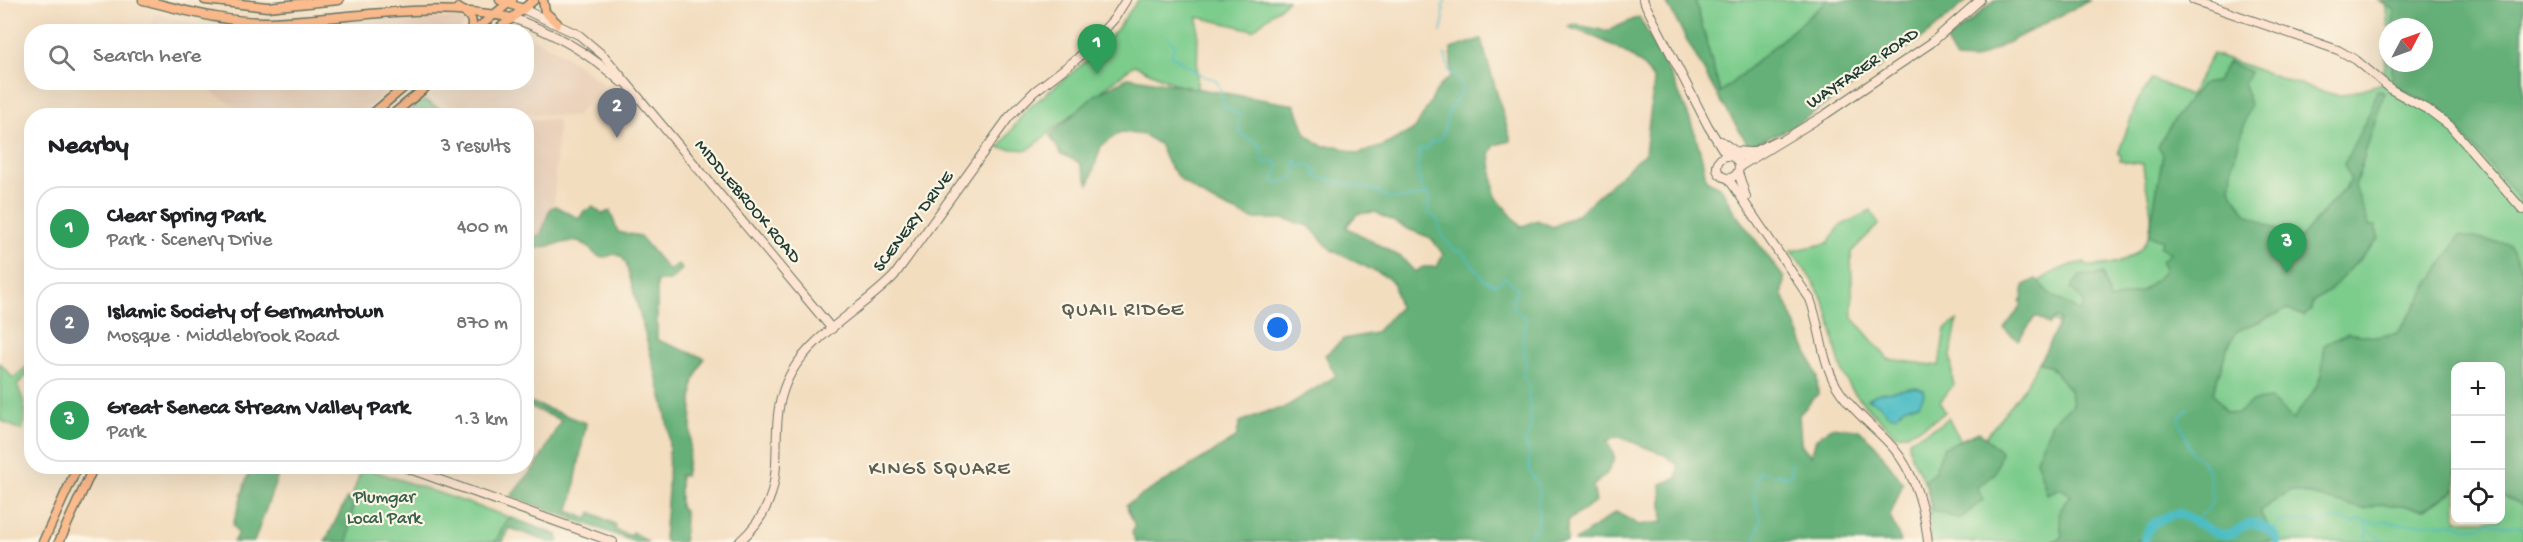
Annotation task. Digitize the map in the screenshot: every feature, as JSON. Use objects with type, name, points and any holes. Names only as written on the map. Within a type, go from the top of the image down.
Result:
[{"type":"main road","name":"MIDDLEBROOK ROAD","points":[[144,0],[166,3],[210,16],[268,22],[412,4],[456,6],[512,18]]},
{"type":"main road","points":[[205,0],[267,8],[339,0]]},
{"type":"main road","points":[[505,24],[534,0]]},
{"type":"main road","points":[[543,0],[545,12],[557,23]]},
{"type":"main road","name":"MIDDLEBROOK ROAD","points":[[507,1],[523,9]]},
{"type":"main road","points":[[482,24],[507,1]]},
{"type":"main road","points":[[456,6],[472,19],[473,24]]},
{"type":"main road","points":[[379,108],[401,90]]},
{"type":"main road","points":[[401,108],[422,90]]},
{"type":"main road","points":[[43,542],[74,474]]},
{"type":"main road","points":[[59,542],[90,474]]},
{"type":"street","name":"SCENERY DRIVE","points":[[739,542],[758,521],[772,494],[776,475],[780,407],[784,387],[801,359],[832,329],[878,293],[894,276],[1009,117],[1035,91],[1078,58],[1114,19],[1126,0]]},
{"type":"street","points":[[1643,0],[1708,126],[1739,170],[1752,212]]},
{"type":"street","name":"WAYFARER ROAD","points":[[1739,170],[1931,42],[1980,0]]},
{"type":"street","points":[[2193,0],[2350,56],[2392,90],[2440,118],[2462,139],[2523,210]]},
{"type":"street","name":"MIDDLEBROOK ROAD","points":[[523,9],[557,23],[586,40],[598,51],[832,329]]},
{"type":"street","name":"MIDDLEBROOK ROAD","points":[[512,18],[527,24]]},
{"type":"street","name":"MIDDLEBROOK ROAD","points":[[534,27],[578,49],[609,71],[636,96]]},
{"type":"street","points":[[1708,126],[1726,146],[1735,151],[1752,151]]},
{"type":"street","points":[[1708,126],[1719,173],[1728,178],[1810,299],[1818,321],[1826,362],[1838,388],[1859,414],[1894,448],[1908,468],[1920,499],[1928,542]]},
{"type":"street","name":"WAYFARER ROAD","points":[[1732,157],[1787,136]]},
{"type":"street","points":[[1718,162],[1723,157],[1732,157]]},
{"type":"street","points":[[1728,178],[1739,170]]},
{"type":"street","points":[[423,474],[613,542]]},
{"type":"shaded area","points":[[156,14],[193,24],[152,24]]},
{"type":"shaded area","points":[[425,16],[463,18],[465,23],[348,24]]},
{"type":"shaded area","points":[[534,39],[563,54],[605,84],[575,117],[534,114],[534,108],[450,106],[431,96],[438,90],[534,90]]},
{"type":"shaded area","points":[[208,90],[389,90],[367,108],[238,108]]},
{"type":"shaded area","points":[[534,119],[558,120],[552,242],[534,243]]},
{"type":"green space","points":[[1138,0],[1288,0],[1253,30],[1198,17],[1197,94],[1134,65],[1028,150],[999,148],[1025,111],[1096,53]]},
{"type":"green space","points":[[1665,0],[1695,0],[1720,93],[1828,0],[1968,0],[1928,34],[1791,128],[1749,146],[1716,93]]},
{"type":"green space","points":[[1695,0],[1828,0],[1720,93]]},
{"type":"green space","points":[[1995,0],[2090,0],[1974,60],[1956,59],[1946,42]]},
{"type":"green space","points":[[2378,0],[2523,0],[2523,203],[2443,112],[2392,83],[2392,72],[2433,72],[2433,18],[2394,18],[2394,9]]},
{"type":"green space","points":[[2385,0],[2523,0],[2523,542],[1930,542],[1929,495],[1912,458],[1909,440],[1948,418],[1970,457],[2024,388],[2060,325],[2020,301],[2026,293],[2040,280],[2066,267],[2085,262],[2087,266],[2111,264],[2132,256],[2146,240],[2151,215],[2143,164],[2120,161],[2121,155],[2118,154],[2137,102],[2152,79],[2190,95],[2213,54],[2339,96],[2383,83],[2384,72],[2433,72],[2433,18],[2387,18]]},
{"type":"green space","points":[[1639,17],[1689,116],[1706,180],[1722,189],[1733,210],[1784,278],[1783,295],[1817,376],[1818,394],[1799,415],[1801,444],[1811,456],[1816,439],[1831,427],[1859,430],[1875,445],[1903,483],[1890,516],[1901,542],[1574,542],[1616,512],[1639,525],[1663,522],[1661,484],[1677,478],[1678,466],[1665,455],[1617,436],[1607,441],[1615,458],[1607,473],[1593,486],[1596,502],[1567,521],[1567,542],[1136,542],[1132,533],[1135,526],[1126,505],[1236,438],[1240,422],[1268,411],[1284,408],[1336,376],[1325,355],[1344,339],[1375,333],[1399,308],[1394,284],[1385,276],[1331,250],[1309,226],[1285,219],[1252,219],[1211,201],[1182,181],[1168,164],[1159,144],[1144,135],[1121,132],[1101,146],[1089,184],[1080,163],[1061,154],[1050,136],[1095,95],[1129,77],[1295,105],[1306,134],[1322,146],[1337,146],[1358,154],[1383,146],[1415,129],[1440,85],[1451,76],[1451,49],[1481,39],[1511,141],[1495,145],[1490,154],[1495,196],[1521,227],[1537,220],[1553,227],[1578,214],[1645,153],[1654,82],[1649,72],[1617,48],[1568,27],[1572,24],[1607,31]],"holes":[[[1375,212],[1431,238],[1443,254],[1437,267],[1423,267],[1415,272],[1401,257],[1346,227],[1357,214]]]},
{"type":"green space","points":[[2228,62],[2250,72],[2244,84],[2250,105],[2233,163],[2230,189],[2246,213],[2297,241],[2351,181],[2344,164],[2371,110],[2377,90],[2384,93],[2355,186],[2369,226],[2375,226],[2379,239],[2329,291],[2312,302],[2311,310],[2304,316],[2288,309],[2237,331],[2227,348],[2213,393],[2225,411],[2237,414],[2251,402],[2271,399],[2293,419],[2317,386],[2324,358],[2324,345],[2348,333],[2376,337],[2398,333],[2460,236],[2509,244],[2523,272],[2523,505],[2505,497],[2505,362],[2451,362],[2451,493],[2425,509],[2383,504],[2364,509],[2291,490],[2259,511],[2278,542],[2144,542],[2144,537],[2135,542],[2052,542],[2062,537],[2059,512],[2070,495],[2061,488],[2047,494],[2036,459],[2053,421],[2072,405],[2070,390],[2049,365],[2039,363],[2061,320],[2056,317],[2049,325],[2036,316],[2018,340],[2004,329],[2021,306],[2024,285],[2036,279],[2049,293],[2080,312],[2085,303],[2071,288],[2080,276],[2103,274],[2110,300],[2142,291],[2165,271],[2162,261],[2170,253],[2159,246],[2163,240],[2149,235],[2163,154],[2158,146],[2184,106],[2202,84],[2216,82]]},
{"type":"green space","points":[[425,101],[438,108],[412,108],[419,102]]},
{"type":"green space","points":[[556,206],[579,219],[584,211],[593,207],[602,214],[610,211],[618,232],[640,236],[669,271],[678,264],[682,269],[670,281],[657,281],[657,340],[704,358],[693,383],[690,450],[685,476],[680,475],[680,507],[685,512],[684,542],[666,542],[664,539],[669,433],[664,404],[626,263],[621,256],[614,254],[607,257],[597,256],[584,243],[578,241],[534,249],[534,236],[539,236],[551,208]]},
{"type":"green space","points":[[1871,210],[1879,224],[1851,252],[1853,318],[1888,359],[1939,366],[1945,329],[1957,321],[1951,356],[1953,385],[1940,402],[1945,412],[1922,427],[1901,435],[1896,435],[1877,417],[1849,385],[1841,367],[1824,302],[1791,251],[1828,243],[1840,226]]},
{"type":"green space","points":[[0,363],[13,378],[24,369],[24,378],[17,385],[24,404],[22,431],[0,420]]},
{"type":"green space","points":[[534,404],[586,423],[568,511],[588,519],[591,512],[616,525],[615,530],[631,536],[632,532],[648,542],[635,542],[511,496],[529,474],[534,474],[534,468],[561,420],[534,409]]},
{"type":"green space","points":[[1979,432],[2001,452],[1995,473],[1977,488],[1983,500],[1960,519],[1933,511],[1925,480],[1934,473],[1944,447]]},
{"type":"green space","points":[[248,474],[278,474],[254,542],[233,542],[238,533],[233,525]]},
{"type":"green space","name":"Plumgar Local Park","points":[[360,474],[383,474],[512,518],[508,520],[499,542],[337,542]]},
{"type":"green space","points":[[347,498],[353,508],[348,542],[325,542]]},
{"type":"green space","points":[[512,518],[557,535],[559,542],[549,542],[509,528],[503,542],[495,542],[507,520]]},
{"type":"water","points":[[1917,387],[1923,390],[1924,395],[1919,404],[1906,407],[1896,416],[1888,415],[1879,404],[1867,399],[1879,393]]},
{"type":"waterway","points":[[1441,32],[1444,17],[1442,7],[1446,0]]},
{"type":"waterway","points":[[1167,36],[1175,46],[1171,55],[1205,77],[1215,79],[1219,85],[1224,106],[1238,114],[1240,133],[1262,147],[1262,160],[1266,164],[1271,160],[1279,165],[1273,179],[1277,184],[1295,176],[1295,160],[1301,168],[1306,164],[1317,171],[1314,176],[1378,191],[1388,198],[1401,199],[1428,195]]},
{"type":"waterway","points":[[1445,54],[1449,72],[1459,79],[1462,91],[1448,112],[1443,134],[1438,142],[1432,141],[1426,150],[1420,148],[1419,180],[1424,191],[1429,195],[1428,213],[1437,219],[1443,236],[1451,247],[1455,251],[1461,250],[1484,280],[1496,285],[1505,277],[1518,289],[1511,300],[1515,310],[1526,318],[1523,337],[1526,359],[1522,375],[1528,381],[1531,428],[1525,443],[1529,453],[1529,470],[1539,488],[1538,525],[1524,542]]},
{"type":"waterway","points":[[2189,408],[2179,418],[2192,454],[2201,460],[2208,470],[2213,498],[2208,509],[2195,521]]},
{"type":"waterway","points":[[1755,542],[1761,517],[1753,494],[1759,471],[1768,472],[1773,476],[1778,473],[1785,477],[1791,474],[1791,461]]},
{"type":"waterway","points":[[2144,542],[2151,526],[2161,519],[2178,513],[2221,534],[2232,533],[2247,525],[2261,526],[2270,531],[2278,542]]},
{"type":"waterway","points":[[2272,532],[2280,521],[2297,523],[2304,520],[2316,523],[2334,519],[2354,523],[2360,520],[2378,523],[2385,520],[2396,524],[2451,523],[2470,529],[2489,523],[2523,527]]},
{"type":"waterway","points":[[2365,522],[2367,529],[2385,542]]},
{"type":"waterway","points":[[2366,542],[2367,531]]},
{"type":"waterway","points":[[1346,540],[1355,542]]},
{"type":"place","name":"Clear Spring Park","points":[[1097,74]]},
{"type":"place","name":"Islamic Society of Germantown","points":[[617,138]]},
{"type":"place","name":"Great Seneca Stream Valley Park","points":[[2287,273]]},
{"type":"district","name":"QUAIL RIDGE","points":[[1123,311]]},
{"type":"district","name":"KINGS SQUARE","points":[[940,470]]}]
